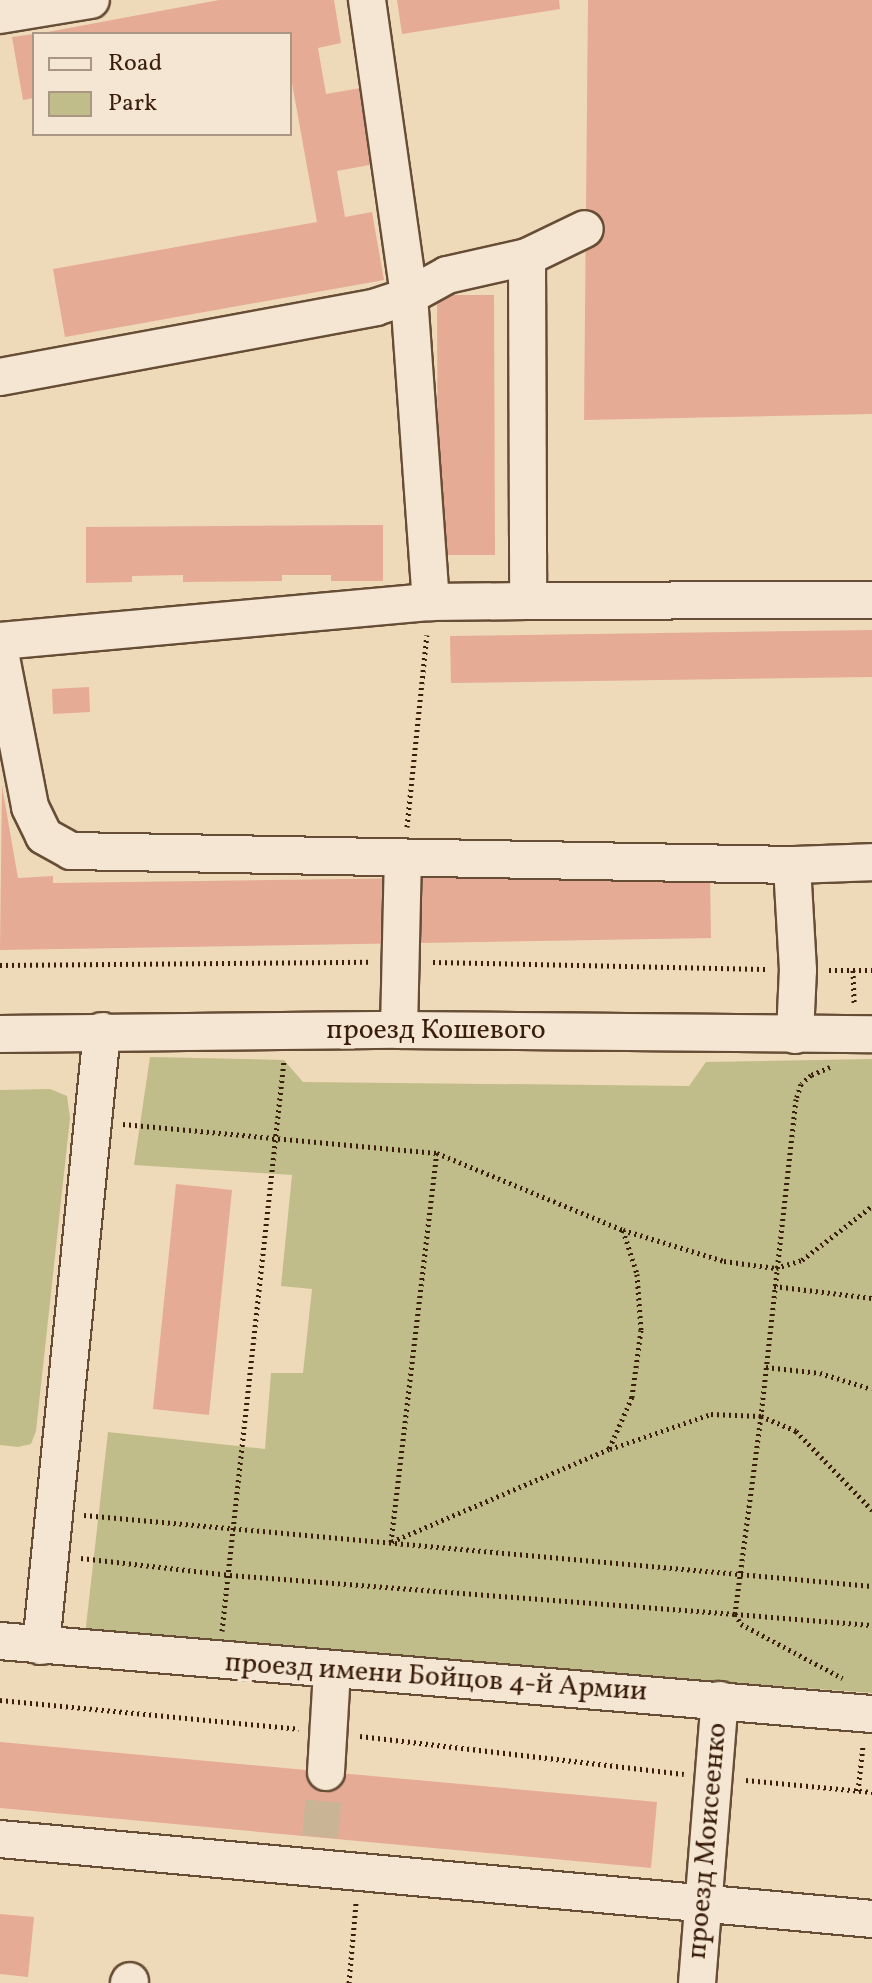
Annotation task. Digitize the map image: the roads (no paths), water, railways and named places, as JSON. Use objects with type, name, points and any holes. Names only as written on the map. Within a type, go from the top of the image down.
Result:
[{"type":"street","points":[[20,9],[91,0]]},
{"type":"street","points":[[367,0],[409,296],[431,602]]},
{"type":"street","points":[[0,377],[376,307],[409,296],[447,275],[527,257],[585,229]]},
{"type":"street","points":[[527,257],[528,601]]},
{"type":"street","points":[[0,641],[431,602],[872,600]]},
{"type":"street","points":[[0,652],[30,807],[44,836],[71,851],[792,865],[872,862]]},
{"type":"street","points":[[399,1030],[403,859]]},
{"type":"street","points":[[792,865],[798,970],[795,1035]]},
{"type":"street","name":"проезд Кошевого","points":[[0,1034],[399,1030],[872,1034]]},
{"type":"street","points":[[41,1646],[102,1031]]},
{"type":"street","name":"проезд имени Бойцов 4-й Армии","points":[[0,1641],[872,1714]]},
{"type":"street","points":[[326,1772],[332,1670]]},
{"type":"street","name":"проезд Моисеенко","points":[[697,1983],[720,1700]]},
{"type":"street","points":[[0,1839],[318,1852],[359,1871],[872,1919]]},
{"type":"tunnel","points":[[320,1837],[326,1772]]}]
